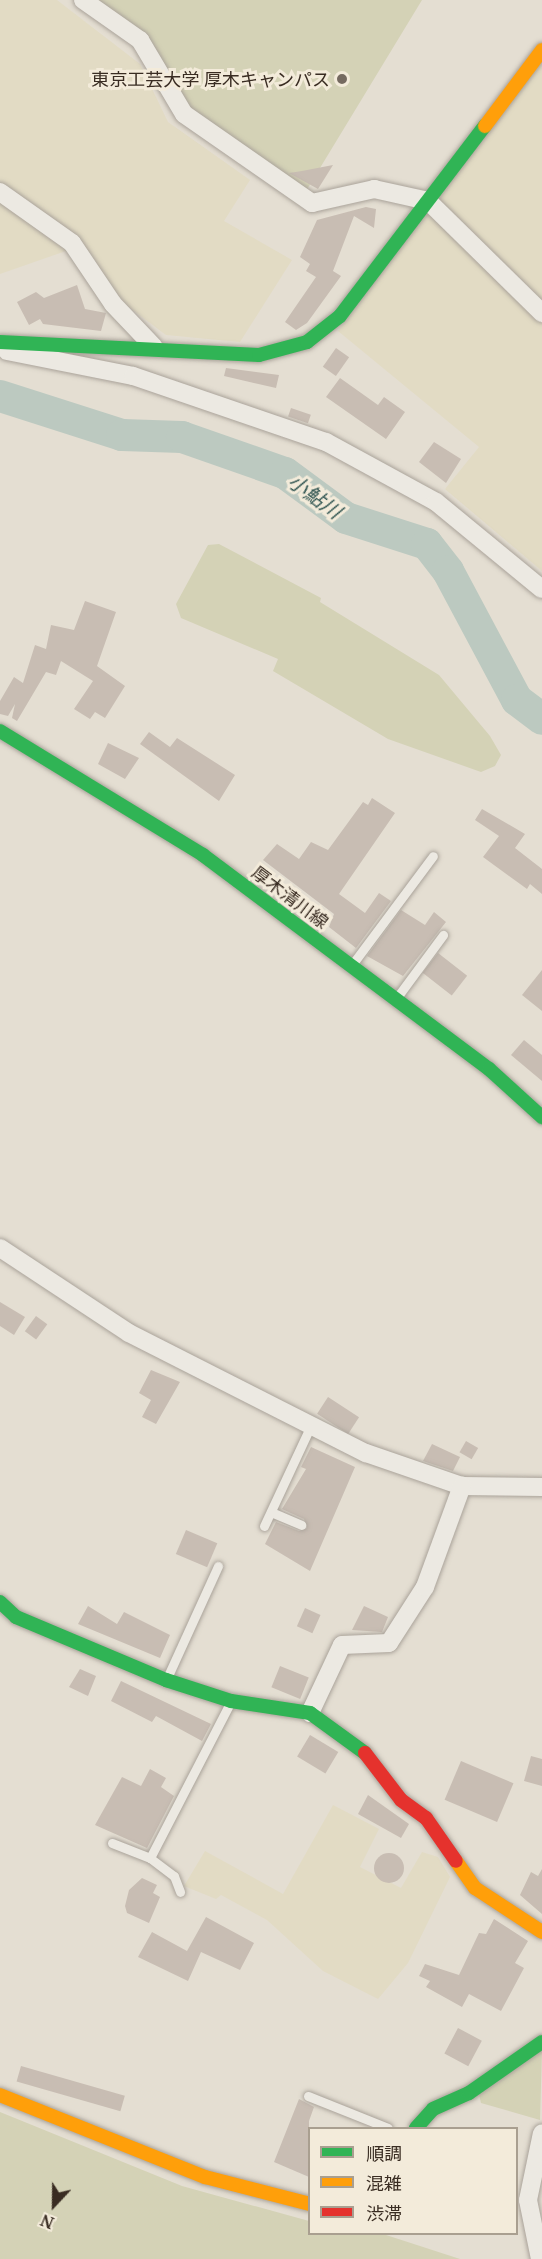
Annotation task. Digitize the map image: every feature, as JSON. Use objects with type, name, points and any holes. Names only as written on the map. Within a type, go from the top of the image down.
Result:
[{"type":"street","points":[[83,0],[141,40],[184,114],[312,203],[374,189],[428,201],[542,313]]},
{"type":"street","points":[[0,342],[146,347],[259,356],[307,342],[340,316],[542,50]]},
{"type":"street","points":[[0,192],[72,243],[113,304],[146,347]]},
{"type":"street","points":[[133,376],[146,347]]},
{"type":"street","points":[[0,349],[133,376],[326,442],[436,502],[542,589]]},
{"type":"street","name":"厚木清川線","points":[[0,731],[203,855],[396,999],[542,1117]]},
{"type":"street","points":[[0,1248],[129,1334],[366,1453],[462,1486],[542,1487]]},
{"type":"street","points":[[310,1713],[342,1645],[389,1643],[425,1587],[462,1486]]},
{"type":"street","points":[[0,1602],[16,1617],[166,1680],[231,1701],[310,1713],[373,1760],[401,1800],[426,1818],[475,1888],[542,1932]]},
{"type":"street","points":[[417,2127],[433,2109],[470,2093],[542,2042]]},
{"type":"street","points":[[0,2095],[205,2177],[308,2204]]},
{"type":"street","points":[[540,2259],[528,2200],[542,2133]]},
{"type":"lane","points":[[351,966],[433,856]]},
{"type":"lane","points":[[396,999],[443,935]]},
{"type":"lane","points":[[264,1526],[311,1425]]},
{"type":"lane","points":[[271,1512],[301,1526]]},
{"type":"lane","points":[[166,1680],[218,1566]]},
{"type":"lane","points":[[150,1858],[231,1701]]},
{"type":"lane","points":[[112,1843],[150,1858],[174,1876],[180,1892]]},
{"type":"lane","points":[[308,2096],[386,2127]]},
{"type":"shaded area","points":[[0,0],[57,0],[140,64],[168,122],[250,180],[224,221],[292,260],[240,342],[166,335],[122,302],[83,245],[0,274]]},
{"type":"shaded area","points":[[96,0],[422,0],[306,191],[187,107],[157,51]]},
{"type":"shaded area","points":[[542,59],[542,571],[445,489],[479,447],[338,331]]},
{"type":"shaded area","points":[[219,544],[321,598],[320,602],[439,675],[490,736],[501,755],[495,766],[481,772],[388,739],[273,671],[278,659],[181,618],[176,604],[208,545]]},
{"type":"shaded area","points":[[333,1805],[379,1829],[360,1867],[401,1888],[422,1852],[438,1857],[450,1877],[408,1963],[378,1999],[323,1971],[267,1920],[221,1895],[216,1899],[184,1886],[205,1851],[283,1894]]},
{"type":"shaded area","points":[[542,2050],[540,2120],[481,2103],[479,2094]]},
{"type":"shaded area","points":[[0,2112],[182,2186],[308,2221],[308,2235],[386,2235],[460,2259],[0,2259]]},
{"type":"building","points":[[333,165],[318,189],[289,173],[302,171]]},
{"type":"building","points":[[366,207],[376,209],[374,228],[354,216],[333,271],[341,276],[307,323],[296,330],[285,322],[316,277],[306,271],[310,264],[300,257],[317,220]]},
{"type":"building","points":[[77,285],[85,309],[106,313],[101,331],[43,324],[40,319],[29,325],[17,302],[36,292],[44,298]]},
{"type":"building","points":[[336,348],[349,357],[336,376],[323,367]]},
{"type":"building","points":[[226,368],[279,375],[276,388],[224,376]]},
{"type":"building","points":[[340,378],[378,405],[384,397],[405,412],[386,439],[326,397]]},
{"type":"building","points":[[291,408],[311,415],[308,423],[288,417]]},
{"type":"building","points":[[434,442],[461,459],[446,483],[419,462]]},
{"type":"building","points":[[85,601],[116,612],[97,666],[125,686],[105,718],[95,712],[90,719],[74,709],[93,681],[61,661],[56,675],[46,672],[17,721],[12,718],[15,704],[8,716],[0,714],[0,701],[14,677],[23,683],[35,645],[46,649],[51,625],[74,630]]},
{"type":"building","points":[[149,732],[170,747],[177,738],[235,775],[219,801],[140,744]]},
{"type":"building","points":[[108,743],[139,758],[125,779],[98,764]]},
{"type":"building","points":[[372,798],[395,813],[339,894],[365,913],[379,893],[391,901],[356,948],[329,927],[334,914],[263,860],[277,844],[299,859],[311,842],[328,850],[363,802],[368,805]]},
{"type":"building","points":[[482,809],[525,834],[515,848],[542,869],[542,894],[530,884],[527,889],[483,857],[499,836],[475,820]]},
{"type":"building","points":[[401,910],[425,925],[434,912],[446,922],[403,976],[367,956]]},
{"type":"building","points":[[438,953],[467,976],[452,995],[423,973]]},
{"type":"building","points":[[542,970],[542,1011],[522,995]]},
{"type":"building","points":[[524,1040],[542,1055],[542,1081],[511,1055]]},
{"type":"building","points":[[0,1302],[25,1317],[14,1335],[0,1326]]},
{"type":"building","points":[[36,1316],[47,1324],[36,1340],[25,1331]]},
{"type":"building","points":[[151,1370],[180,1382],[156,1424],[142,1417],[151,1400],[139,1393]]},
{"type":"building","points":[[328,1397],[359,1417],[348,1434],[317,1414]]},
{"type":"building","points":[[466,1441],[478,1448],[472,1459],[460,1452]]},
{"type":"building","points":[[432,1444],[460,1457],[453,1471],[423,1461]]},
{"type":"building","points":[[311,1447],[355,1467],[310,1571],[265,1544],[276,1522],[299,1531],[307,1528],[304,1519],[282,1509],[306,1469],[301,1467]]},
{"type":"building","points":[[186,1530],[217,1543],[207,1567],[176,1554]]},
{"type":"building","points":[[88,1606],[117,1624],[124,1612],[170,1635],[160,1658],[78,1624]]},
{"type":"building","points":[[364,1606],[388,1617],[382,1632],[352,1630]]},
{"type":"building","points":[[305,1608],[321,1615],[312,1633],[297,1626]]},
{"type":"building","points":[[280,1666],[309,1678],[300,1699],[271,1687]]},
{"type":"building","points":[[80,1669],[96,1676],[88,1696],[69,1687]]},
{"type":"building","points":[[121,1681],[211,1724],[202,1741],[156,1716],[152,1722],[111,1701]]},
{"type":"building","points":[[310,1735],[338,1752],[325,1773],[297,1756]]},
{"type":"building","points":[[531,1756],[542,1759],[542,1786],[524,1781]]},
{"type":"building","points":[[461,1761],[513,1783],[497,1822],[445,1800]]},
{"type":"building","points":[[150,1769],[166,1778],[161,1787],[174,1796],[147,1848],[95,1825],[122,1777],[141,1786]]},
{"type":"building","points":[[368,1795],[409,1824],[401,1838],[358,1814]]},
{"type":"building","points":[[389,1853],[395,1854],[403,1862],[403,1874],[395,1882],[389,1883],[383,1882],[375,1874],[374,1868],[375,1862],[383,1854]]},
{"type":"building","points":[[542,1869],[542,1914],[520,1895],[531,1872],[538,1876]]},
{"type":"building","points":[[142,1878],[157,1885],[153,1893],[160,1897],[149,1923],[127,1913],[125,1906],[129,1890]]},
{"type":"building","points":[[206,1917],[254,1943],[240,1970],[201,1952],[188,1981],[138,1957],[152,1932],[187,1951]]},
{"type":"building","points":[[494,1919],[528,1941],[515,1963],[524,1968],[501,2011],[469,1994],[462,2007],[426,1987],[430,1981],[419,1976],[425,1964],[459,1975],[479,1933],[486,1934]]},
{"type":"building","points":[[458,2028],[482,2041],[468,2066],[444,2054]]},
{"type":"building","points":[[21,2066],[125,2096],[120,2111],[17,2081]]},
{"type":"building","points":[[299,2099],[314,2107],[308,2127],[308,2177],[274,2162]]},
{"type":"waterway","name":"小鮎川","points":[[0,396],[122,435],[182,437],[285,473],[346,518],[427,544],[448,571],[517,700],[542,719]]},
{"type":"traffic: fast","points":[[0,342],[259,355],[307,342],[340,316],[485,126]]},
{"type":"traffic: fast","points":[[0,731],[203,855],[489,1069],[542,1117]]},
{"type":"traffic: fast","points":[[0,1602],[16,1617],[166,1680],[231,1701],[310,1713],[365,1753]]},
{"type":"traffic: fast","points":[[417,2127],[433,2109],[469,2093],[542,2042]]},
{"type":"traffic: slow","points":[[485,126],[542,50]]},
{"type":"traffic: slow","points":[[456,1861],[475,1888],[542,1932]]},
{"type":"traffic: slow","points":[[0,2095],[205,2177],[308,2203]]},
{"type":"traffic: jam","points":[[365,1753],[401,1800],[426,1818],[456,1861]]},
{"type":"place","name":"東京工芸大学 厚木キャンパス","points":[[342,79]]}]
